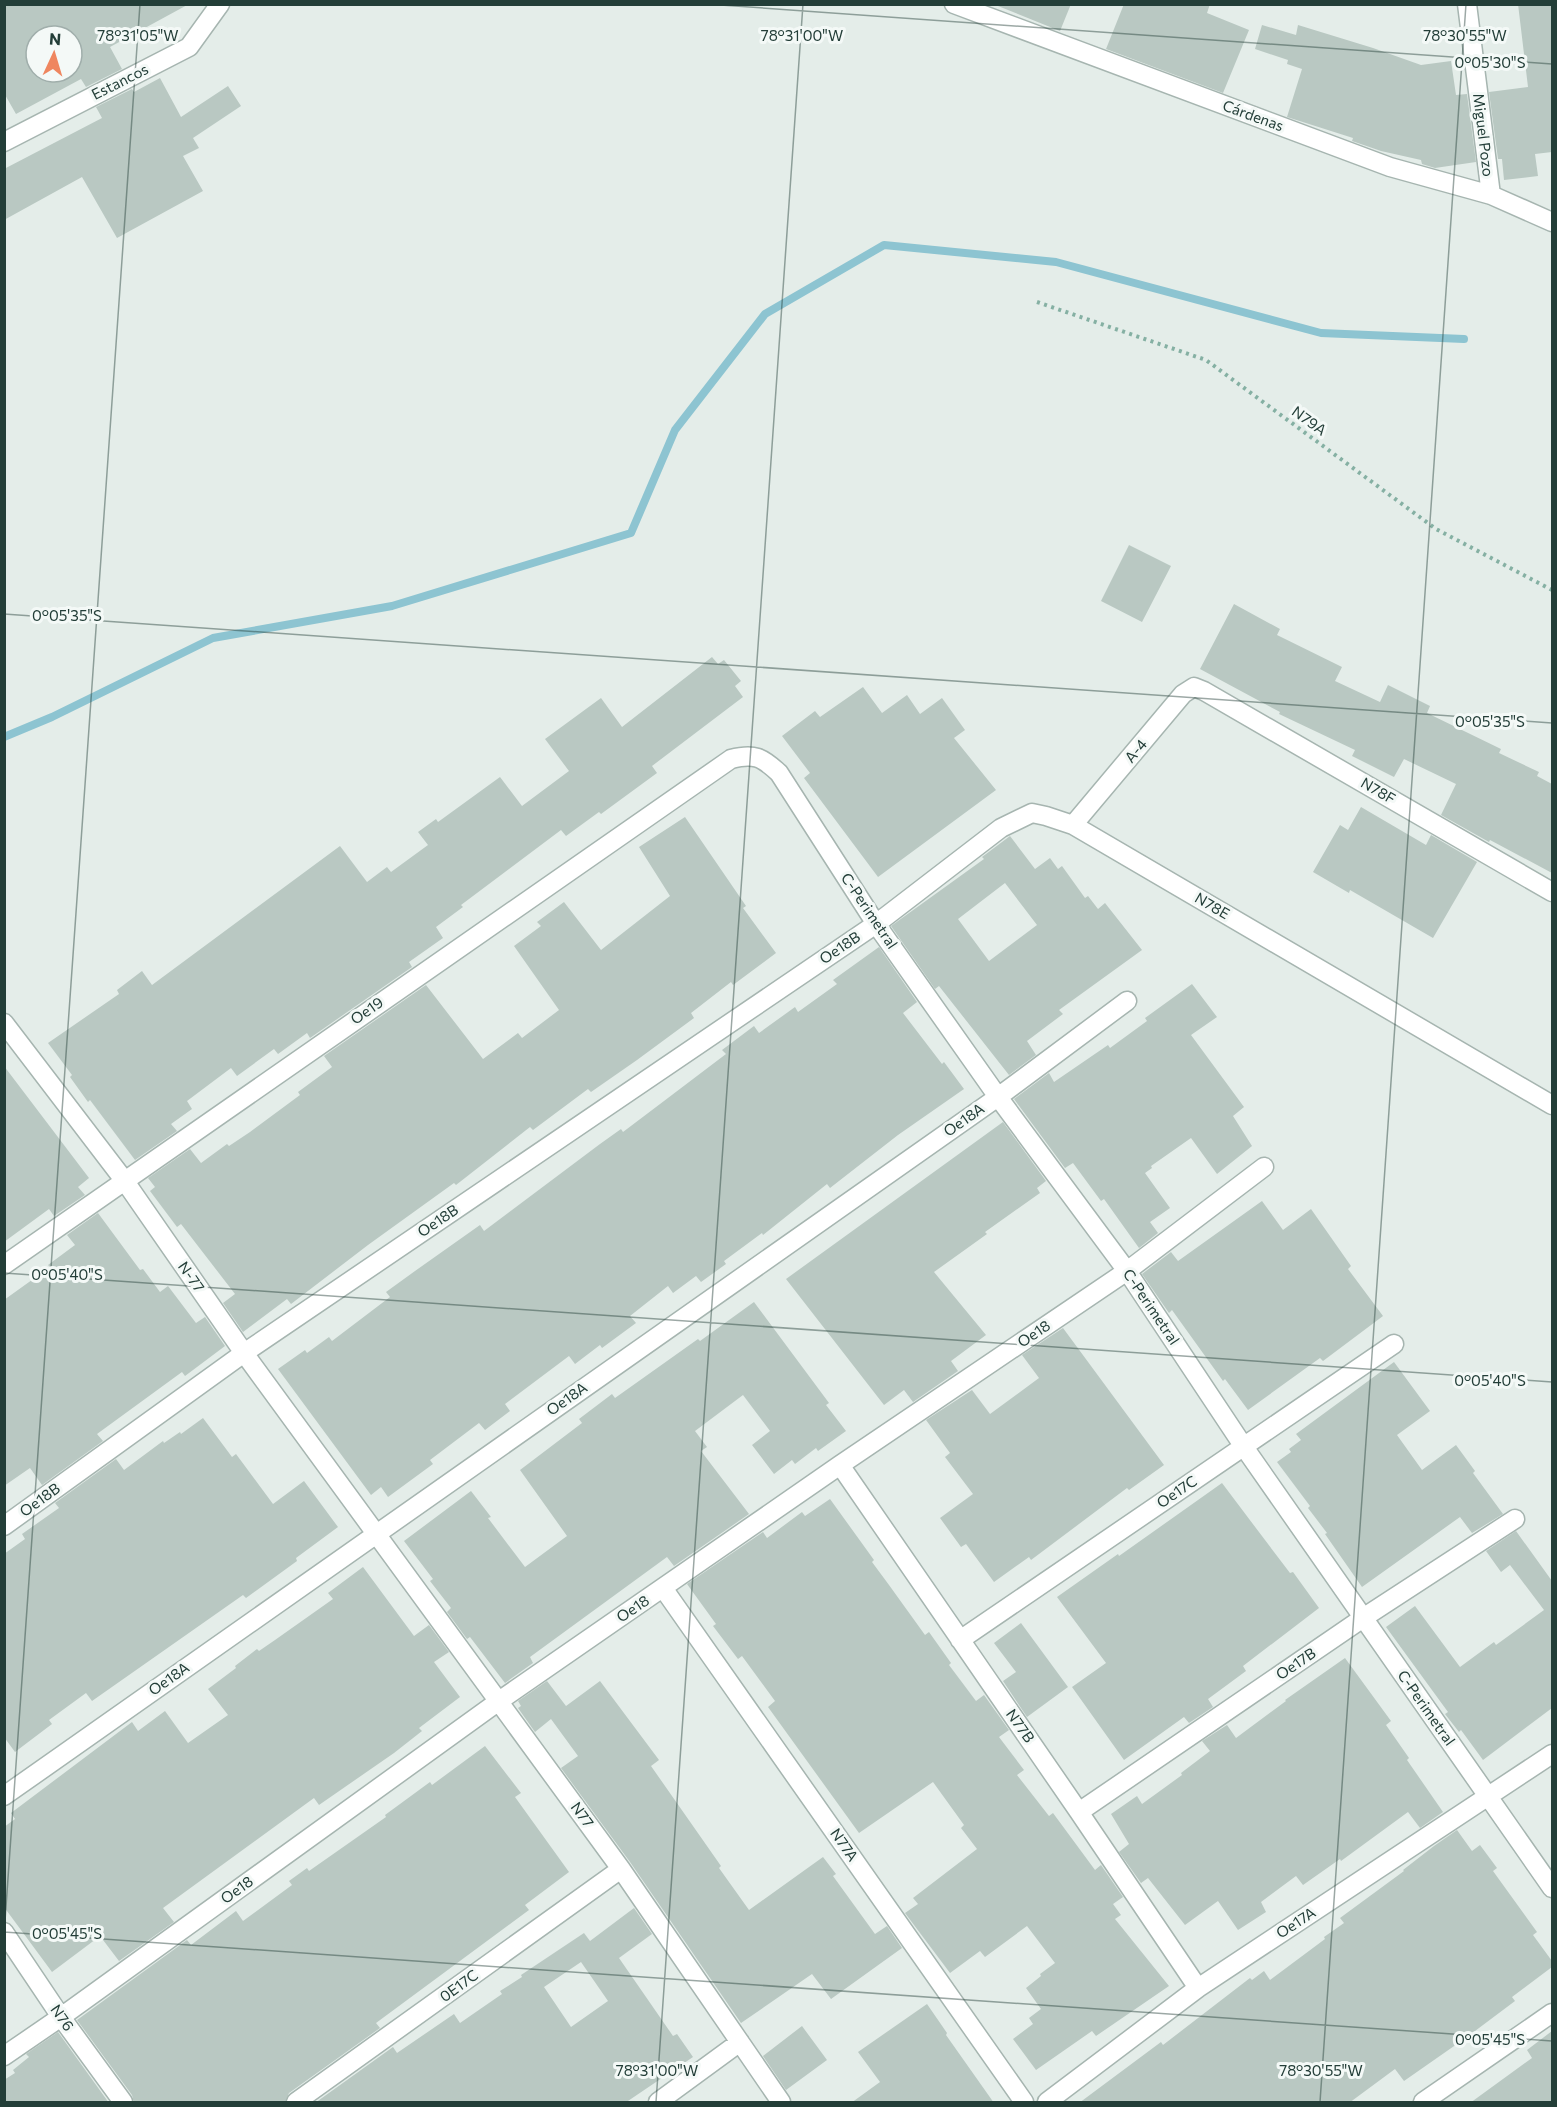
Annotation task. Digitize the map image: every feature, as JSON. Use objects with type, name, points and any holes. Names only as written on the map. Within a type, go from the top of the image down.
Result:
[{"type":"street","name":"Estancos","points":[[4,142],[189,47],[220,4]]},
{"type":"street","name":"Cárdenas","points":[[954,4],[1390,167],[1491,195],[1552,222]]},
{"type":"street","name":"Miguel Pozo","points":[[1467,4],[1491,195]]},
{"type":"street","name":"A-4","points":[[1073,825],[1183,694],[1194,687],[1204,691]]},
{"type":"street","name":"N78F","points":[[1204,691],[1552,892]]},
{"type":"street","name":"C-Perimetral","points":[[731,759],[755,756],[767,761],[779,773],[876,924],[998,1097],[1127,1271],[1245,1447],[1552,1888]]},
{"type":"street","name":"Oe19","points":[[4,1264],[731,759]]},
{"type":"street","name":"N78E","points":[[876,924],[1001,828],[1032,813],[1046,816],[1073,825],[1552,1106]]},
{"type":"street","name":"Oe18B","points":[[4,1526],[244,1353],[876,924]]},
{"type":"street","name":"Oe18A","points":[[4,1796],[998,1097],[1127,1000]]},
{"type":"street","name":"N-77","points":[[4,1023],[124,1180],[244,1353],[376,1533]]},
{"type":"street","name":"Oe18","points":[[4,2056],[499,1701],[840,1465],[1127,1271],[1264,1167]]},
{"type":"street","name":"Oe17C","points":[[960,1640],[1394,1344]]},
{"type":"street","name":"N77B","points":[[840,1465],[1079,1812],[1197,1989]]},
{"type":"street","name":"Oe17B","points":[[1079,1812],[1363,1618],[1515,1519]]},
{"type":"street","name":"N77","points":[[376,1533],[621,1869],[781,2103]]},
{"type":"street","name":"N77A","points":[[663,1588],[1024,2103]]},
{"type":"street","name":"Oe17A","points":[[1047,2103],[1197,1989],[1552,1754]]},
{"type":"street","name":"0E17C","points":[[296,2103],[621,1869]]},
{"type":"street","name":"N76","points":[[4,1932],[123,2103]]},
{"type":"street","points":[[1423,2103],[1552,2013]]},
{"type":"street","points":[[658,2103],[740,2042]]},
{"type":"path","name":"N79A","points":[[1038,302],[1206,360],[1436,529],[1552,590]]},
{"type":"building","points":[[4,4],[189,4],[110,47],[122,69],[86,87],[84,84],[84,24],[24,24],[24,84],[72,84],[16,114],[4,93]]},
{"type":"building","points":[[993,4],[1071,4],[1060,31]]},
{"type":"building","points":[[1124,4],[1210,4],[1207,13],[1249,30],[1223,93],[1106,49]]},
{"type":"building","points":[[1518,4],[1552,4],[1552,152],[1535,154],[1538,176],[1504,180],[1502,159],[1498,159],[1489,92],[1528,87]]},
{"type":"building","points":[[1262,25],[1296,35],[1298,25],[1421,65],[1451,61],[1456,95],[1467,94],[1476,162],[1435,168],[1422,164],[1421,160],[1381,151],[1352,141],[1353,138],[1287,117],[1302,69],[1287,64],[1288,60],[1255,49]]},
{"type":"building","points":[[160,78],[181,117],[228,86],[241,106],[193,138],[199,148],[183,156],[203,191],[117,238],[82,177],[4,220],[4,169],[102,118],[96,107],[132,89],[134,92]]},
{"type":"building","points":[[1129,545],[1171,566],[1142,622],[1101,601]]},
{"type":"building","points":[[1234,604],[1280,629],[1277,635],[1342,667],[1335,681],[1380,702],[1388,685],[1430,706],[1427,713],[1501,749],[1499,753],[1539,772],[1537,776],[1552,784],[1552,873],[1441,815],[1456,784],[1404,759],[1394,777],[1352,756],[1355,750],[1279,714],[1280,712],[1200,669]]},
{"type":"building","points":[[712,657],[718,664],[724,660],[741,681],[735,686],[743,697],[652,766],[657,773],[601,814],[599,812],[566,836],[561,830],[461,905],[463,907],[436,927],[443,938],[409,962],[412,967],[310,1038],[307,1033],[278,1054],[274,1049],[237,1076],[231,1068],[187,1101],[192,1109],[171,1124],[177,1131],[135,1160],[90,1100],[88,1102],[70,1077],[72,1075],[48,1043],[119,994],[117,990],[142,971],[152,985],[340,846],[367,882],[387,867],[391,872],[428,845],[418,832],[436,819],[438,822],[500,777],[522,806],[569,771],[545,739],[601,698],[622,727]]},
{"type":"building","points":[[863,687],[882,713],[907,695],[920,714],[942,698],[965,730],[954,738],[996,790],[878,877],[804,778],[810,773],[782,736],[815,711],[820,717]]},
{"type":"building","points":[[1361,807],[1426,845],[1431,835],[1477,862],[1433,938],[1350,890],[1349,893],[1313,872],[1340,825],[1348,830]]},
{"type":"building","points":[[685,817],[746,906],[743,908],[776,953],[733,985],[731,982],[691,1013],[694,1018],[637,1060],[591,1092],[588,1089],[533,1130],[530,1127],[456,1185],[454,1183],[368,1245],[291,1304],[287,1299],[243,1332],[223,1303],[235,1294],[181,1224],[177,1227],[150,1191],[155,1187],[148,1178],[190,1149],[201,1163],[227,1144],[229,1146],[250,1132],[300,1095],[298,1092],[332,1067],[324,1056],[426,985],[483,1059],[518,1033],[522,1038],[559,1010],[514,946],[541,926],[537,922],[564,902],[601,950],[670,896],[639,847]]},
{"type":"building","points":[[1010,836],[1035,869],[1050,858],[1058,869],[1062,866],[1085,898],[1088,896],[1098,909],[1105,903],[1142,950],[1059,1010],[1063,1014],[1027,1041],[1036,1055],[1009,1075],[939,986],[935,989],[891,926],[984,859],[982,857]],"holes":[[[1005,883],[1037,925],[989,961],[958,919]]]},
{"type":"building","points":[[879,947],[917,1002],[903,1013],[964,1089],[898,1135],[830,1188],[827,1184],[763,1235],[762,1233],[724,1261],[726,1264],[701,1282],[696,1276],[673,1293],[668,1286],[630,1316],[636,1323],[602,1348],[600,1345],[575,1364],[569,1356],[505,1404],[510,1411],[485,1430],[479,1423],[430,1460],[433,1464],[388,1497],[381,1487],[371,1495],[278,1369],[305,1350],[307,1353],[329,1337],[332,1341],[390,1297],[386,1292],[480,1225],[484,1231],[621,1129],[623,1132],[726,1054],[722,1050],[754,1026],[759,1033],[795,1007],[798,1012],[837,984],[833,980]]},
{"type":"building","points":[[1192,984],[1217,1017],[1191,1035],[1244,1107],[1233,1116],[1252,1146],[1217,1174],[1191,1138],[1151,1166],[1152,1168],[1145,1173],[1170,1208],[1150,1222],[1158,1233],[1139,1248],[1104,1199],[1101,1201],[1073,1163],[1065,1168],[1014,1099],[1049,1073],[1054,1082],[1108,1045],[1110,1048],[1147,1021],[1145,1018]]},
{"type":"building","points":[[4,1066],[89,1178],[78,1187],[85,1195],[54,1216],[49,1209],[4,1242]]},
{"type":"building","points":[[1003,1122],[1046,1181],[1037,1188],[1040,1193],[934,1272],[986,1335],[951,1361],[958,1371],[913,1402],[904,1390],[884,1405],[786,1279]]},
{"type":"building","points":[[1262,1201],[1283,1230],[1311,1209],[1351,1266],[1348,1269],[1383,1316],[1323,1361],[1320,1358],[1248,1410],[1225,1379],[1223,1381],[1172,1310],[1169,1313],[1142,1274],[1171,1252],[1178,1261]]},
{"type":"building","points":[[98,1213],[140,1270],[143,1269],[160,1292],[168,1286],[196,1323],[205,1317],[225,1346],[185,1376],[182,1372],[97,1434],[103,1441],[42,1485],[30,1468],[4,1486],[4,1300],[50,1267],[48,1265],[75,1245],[67,1235]]},
{"type":"building","points":[[754,1302],[829,1403],[826,1405],[846,1431],[818,1451],[816,1448],[795,1464],[792,1460],[774,1474],[752,1445],[770,1431],[743,1395],[695,1431],[707,1447],[701,1451],[749,1514],[674,1566],[667,1557],[530,1657],[533,1663],[505,1683],[470,1637],[467,1639],[447,1612],[451,1608],[430,1581],[433,1579],[404,1541],[471,1491],[525,1567],[567,1536],[520,1470],[582,1423],[579,1419],[612,1394],[615,1398]]},
{"type":"building","points":[[1063,1328],[1164,1465],[1129,1490],[1127,1488],[1031,1560],[1029,1557],[994,1582],[966,1544],[961,1547],[940,1518],[973,1494],[945,1457],[950,1453],[926,1420],[972,1390],[990,1414],[1039,1378],[1022,1355]]},
{"type":"building","points":[[1394,1362],[1430,1411],[1397,1435],[1422,1470],[1456,1445],[1503,1514],[1472,1533],[1460,1517],[1362,1587],[1308,1508],[1310,1506],[1277,1462],[1291,1452],[1289,1449],[1301,1440],[1296,1434]]},
{"type":"building","points":[[203,1418],[232,1457],[236,1454],[273,1504],[304,1481],[338,1527],[296,1558],[297,1561],[246,1598],[243,1595],[92,1701],[86,1693],[49,1720],[52,1724],[15,1752],[4,1737],[4,1554],[25,1539],[22,1534],[59,1508],[55,1503],[116,1459],[124,1470],[163,1441],[164,1443],[180,1432],[181,1434]]},
{"type":"building","points":[[1222,1483],[1319,1608],[1243,1666],[1246,1671],[1208,1699],[1213,1707],[1189,1723],[1184,1717],[1124,1760],[1072,1687],[1106,1663],[1057,1597]]},
{"type":"building","points":[[830,1499],[874,1560],[872,1562],[925,1635],[929,1632],[951,1663],[949,1665],[976,1701],[984,1695],[1009,1730],[999,1737],[1024,1770],[1017,1775],[1049,1816],[1053,1813],[1095,1870],[1101,1865],[1123,1897],[1113,1904],[1121,1915],[1115,1919],[1169,1986],[1096,2036],[1092,2031],[1036,2070],[1013,2039],[1033,2024],[1029,2018],[1041,2009],[1026,1988],[1055,1963],[1027,1926],[985,1957],[980,1951],[950,1973],[905,1913],[918,1904],[913,1898],[977,1849],[961,1828],[964,1825],[933,1782],[859,1833],[768,1707],[775,1701],[742,1656],[738,1659],[713,1626],[716,1624],[687,1584],[763,1532],[767,1538],[802,1512],[805,1516]]},
{"type":"building","points":[[1516,1531],[1552,1581],[1552,1708],[1483,1760],[1461,1730],[1459,1732],[1445,1714],[1448,1712],[1386,1627],[1415,1606],[1460,1667],[1494,1642],[1496,1645],[1544,1610],[1510,1565],[1501,1572],[1486,1551]]},
{"type":"building","points":[[363,1567],[414,1636],[429,1625],[449,1652],[434,1662],[460,1697],[419,1728],[422,1731],[394,1753],[319,1805],[314,1798],[163,1908],[174,1922],[119,1961],[100,1936],[52,1972],[4,1907],[4,1827],[15,1819],[11,1813],[132,1722],[138,1731],[165,1711],[188,1743],[228,1715],[208,1689],[257,1649],[259,1651],[333,1599],[328,1593]]},
{"type":"building","points":[[1021,1623],[1068,1687],[1027,1717],[1003,1681],[1016,1672],[994,1643]]},
{"type":"building","points":[[1345,1658],[1391,1721],[1386,1725],[1443,1812],[1420,1828],[1408,1812],[1341,1861],[1340,1859],[1303,1885],[1296,1876],[1261,1902],[1266,1912],[1238,1930],[1218,1901],[1185,1925],[1148,1878],[1141,1883],[1119,1852],[1129,1844],[1111,1814],[1137,1796],[1142,1804],[1182,1775],[1181,1773],[1210,1751],[1202,1741],[1227,1725],[1236,1738]]},
{"type":"building","points":[[547,1681],[566,1706],[600,1681],[659,1760],[651,1766],[749,1910],[823,1857],[836,1874],[833,1876],[875,1934],[887,1926],[902,1948],[831,1999],[812,1974],[741,2023],[630,1862],[561,1768],[578,1756],[551,1719],[535,1732],[518,1708],[521,1706],[518,1701]]},
{"type":"building","points":[[485,1746],[521,1793],[515,1797],[569,1872],[525,1905],[529,1910],[376,2023],[380,2028],[289,2093],[285,2103],[134,2103],[132,2095],[77,2020],[187,1940],[191,1945],[236,1911],[243,1921],[292,1885],[289,1881],[307,1868],[309,1871],[386,1817],[385,1815],[430,1782],[432,1785]]},
{"type":"building","points":[[1457,1830],[1472,1851],[1480,1845],[1497,1868],[1493,1871],[1537,1932],[1533,1935],[1552,1961],[1552,1967],[1512,1997],[1515,2001],[1467,2037],[1404,2081],[1395,2069],[1349,2103],[1079,2103],[1161,2042],[1163,2045],[1250,1978],[1252,1980],[1264,1971],[1270,1980],[1344,1923],[1340,1918]]},
{"type":"building","points":[[634,1908],[652,1934],[619,1958],[673,2036],[677,2034],[693,2057],[625,2103],[315,2103],[393,2047],[397,2053],[454,2014],[460,2023],[502,1994],[500,1991],[522,1977],[521,1975],[584,1933],[590,1941]],"holes":[[[581,1962],[608,2001],[571,2027],[544,1987]]]},
{"type":"building","points":[[927,2004],[994,2103],[851,2103],[880,2082],[858,2052]]},
{"type":"building","points":[[802,2026],[827,2060],[786,2090],[763,2056]]},
{"type":"building","points":[[1552,2031],[1552,2103],[1470,2103],[1532,2058],[1527,2050]]},
{"type":"building","points":[[58,2032],[109,2103],[4,2103],[4,2080],[15,2073],[13,2070],[29,2057],[26,2054]]},
{"type":"waterway","points":[[4,737],[52,717],[213,638],[392,606],[631,533],[675,430],[765,314],[884,245],[1056,262],[1321,333],[1464,339]]}]
